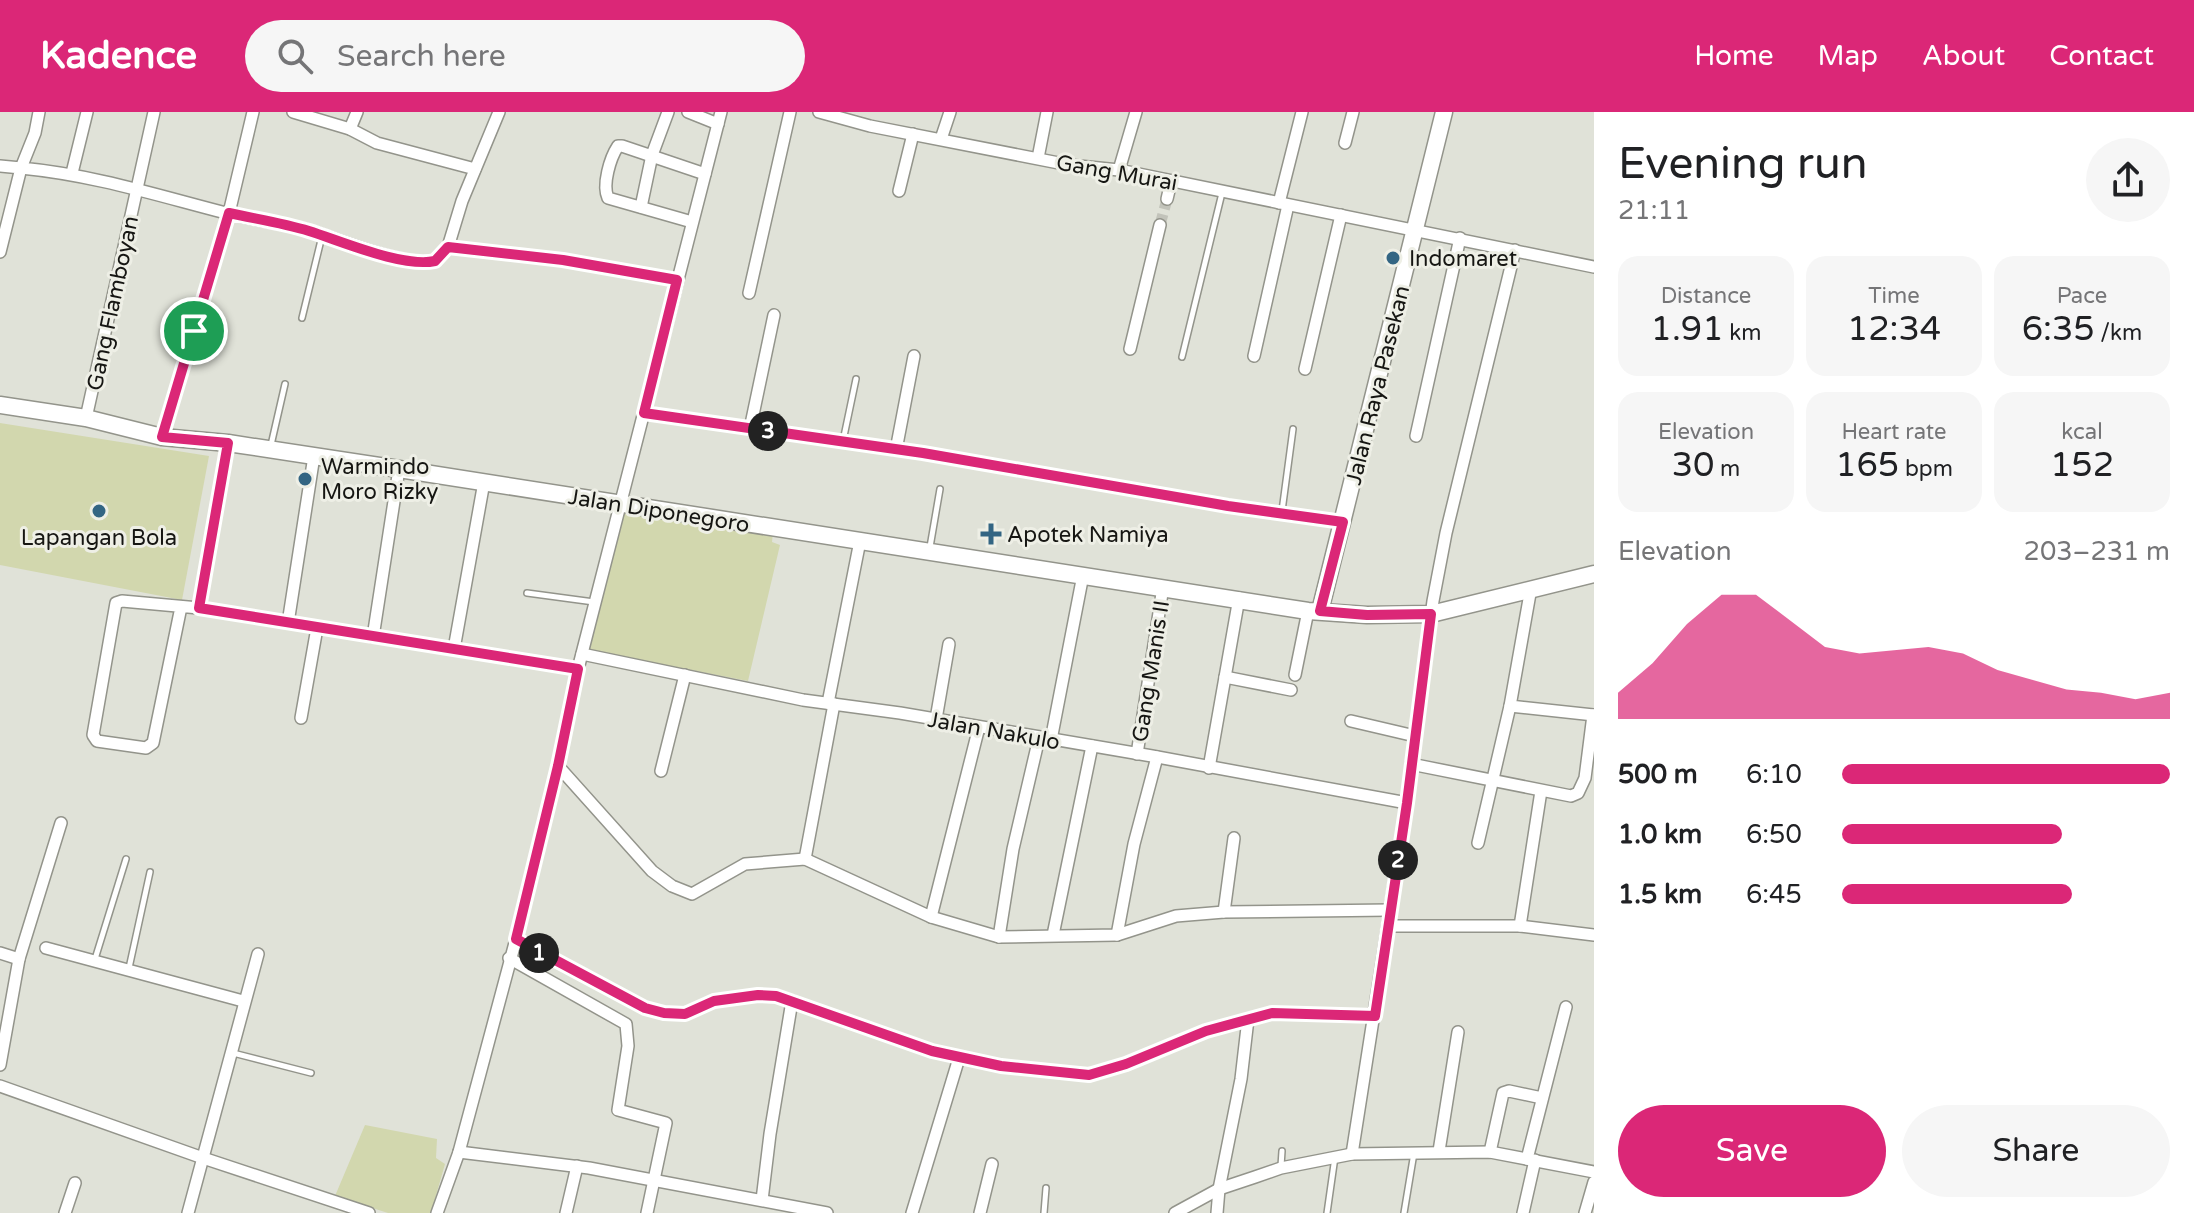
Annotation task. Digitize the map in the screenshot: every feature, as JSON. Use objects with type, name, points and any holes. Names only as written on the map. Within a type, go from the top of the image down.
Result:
[{"type":"street","points":[[0,252],[39,112]]},
{"type":"street","points":[[72,173],[87,112]]},
{"type":"street","name":"Gang Flamboyan","points":[[86,418],[154,112]]},
{"type":"street","points":[[162,437],[229,213],[253,112]]},
{"type":"street","points":[[293,112],[350,129],[377,143],[475,169]]},
{"type":"street","points":[[350,129],[357,112]]},
{"type":"street","points":[[0,166],[72,173],[322,235],[364,250],[417,261],[435,261],[448,247],[499,112]]},
{"type":"street","points":[[641,207],[652,155],[668,112]]},
{"type":"street","points":[[437,1213],[459,1152],[516,939],[578,669],[720,118],[688,112]]},
{"type":"street","points":[[749,293],[790,112]]},
{"type":"street","name":"Gang Murai","points":[[819,112],[913,134],[1069,165],[1119,170],[1594,267]]},
{"type":"street","points":[[941,139],[950,112]]},
{"type":"street","points":[[1038,158],[1047,112]]},
{"type":"street","points":[[1119,170],[1136,112]]},
{"type":"street","points":[[1254,356],[1302,112]]},
{"type":"street","points":[[1345,143],[1353,112]]},
{"type":"street","name":"Jalan Raya Pasekan","points":[[1314,611],[1343,522],[1444,112]]},
{"type":"street","points":[[899,191],[913,134]]},
{"type":"street","points":[[692,222],[611,200],[605,191],[618,146],[705,174]]},
{"type":"street","points":[[1167,199],[1171,182]]},
{"type":"street","points":[[1305,369],[1341,215]]},
{"type":"street","points":[[1130,349],[1160,225]]},
{"type":"street","points":[[1416,436],[1460,238]]},
{"type":"street","points":[[448,247],[563,260],[677,280]]},
{"type":"street","points":[[1352,1154],[1407,803],[1431,614],[1446,533],[1515,250]]},
{"type":"street","points":[[750,429],[774,315]]},
{"type":"street","points":[[896,450],[914,356]]},
{"type":"street","name":"Jalan Diponegoro","points":[[0,405],[86,418],[162,437],[228,443],[1314,611],[1367,615],[1431,614],[1594,574]]},
{"type":"street","points":[[644,413],[1343,522]]},
{"type":"street","points":[[199,608],[228,443]]},
{"type":"street","points":[[288,623],[314,456]]},
{"type":"street","points":[[373,637],[399,469]]},
{"type":"street","points":[[454,649],[484,482]]},
{"type":"street","points":[[805,859],[860,541]]},
{"type":"street","points":[[999,937],[1013,849],[1045,739],[1083,575]]},
{"type":"street","name":"Gang Manis II","points":[[1137,754],[1163,587]]},
{"type":"street","points":[[1478,843],[1510,706],[1531,588]]},
{"type":"street","points":[[1209,768],[1239,598]]},
{"type":"street","points":[[181,607],[153,743],[146,748],[100,742],[93,735],[115,605],[122,601],[199,608],[578,669]]},
{"type":"street","points":[[1295,675],[1314,611]]},
{"type":"street","points":[[301,718],[317,628]]},
{"type":"street","points":[[936,719],[949,644]]},
{"type":"street","name":"Jalan Nakulo","points":[[582,654],[831,703],[1157,757],[1407,803]]},
{"type":"street","points":[[661,771],[685,675]]},
{"type":"street","points":[[1225,677],[1291,690]]},
{"type":"street","points":[[1411,764],[1541,791],[1571,796],[1578,793],[1582,788],[1594,715],[1510,706]]},
{"type":"street","points":[[1351,721],[1415,736]]},
{"type":"street","points":[[931,917],[979,727]]},
{"type":"street","points":[[1053,935],[1092,746]]},
{"type":"street","points":[[1117,935],[1134,844],[1157,757]]},
{"type":"street","points":[[558,766],[652,871],[672,886],[692,894],[745,864],[805,859],[931,917],[999,937],[1117,935],[1176,916],[1224,912],[1390,910]]},
{"type":"street","points":[[1520,926],[1541,791]]},
{"type":"street","points":[[0,1065],[19,959],[61,823]]},
{"type":"street","points":[[1224,912],[1234,838]]},
{"type":"street","points":[[1388,926],[1520,926],[1594,935]]},
{"type":"street","points":[[516,939],[654,1011],[685,1014],[714,1001],[758,995],[792,1001],[959,1058],[1001,1066],[1089,1075],[1126,1064],[1206,1031],[1272,1013],[1375,1016]]},
{"type":"street","points":[[46,948],[243,1001]]},
{"type":"street","points":[[0,953],[19,959]]},
{"type":"street","points":[[188,1213],[258,954]]},
{"type":"street","points":[[509,958],[626,1024],[628,1046],[618,1110],[666,1123],[647,1213]]},
{"type":"street","points":[[762,1200],[792,1001]]},
{"type":"street","points":[[1523,1213],[1542,1098],[1566,1007]]},
{"type":"street","points":[[1217,1213],[1241,1079],[1248,1019]]},
{"type":"street","points":[[1439,1151],[1458,1032]]},
{"type":"street","points":[[912,1213],[959,1058]]},
{"type":"street","points":[[0,1086],[369,1213]]},
{"type":"street","points":[[1490,1152],[1503,1093],[1509,1091],[1542,1098]]},
{"type":"street","points":[[459,1152],[577,1166],[827,1213]]},
{"type":"street","points":[[1175,1213],[1219,1189],[1281,1168],[1352,1154],[1490,1152],[1594,1172]]},
{"type":"street","points":[[980,1213],[992,1164]]},
{"type":"street","points":[[566,1213],[577,1166]]},
{"type":"street","points":[[1585,1213],[1594,1182]]},
{"type":"street","points":[[65,1213],[75,1183]]},
{"type":"lane","points":[[1182,357],[1222,193]]},
{"type":"lane","points":[[302,318],[322,235]]},
{"type":"lane","points":[[843,442],[856,379]]},
{"type":"lane","points":[[270,450],[285,384]]},
{"type":"lane","points":[[1281,513],[1293,429]]},
{"type":"lane","points":[[929,553],[940,489]]},
{"type":"lane","points":[[527,593],[595,602]]},
{"type":"lane","points":[[95,960],[126,859]]},
{"type":"lane","points":[[129,970],[150,872]]},
{"type":"lane","points":[[233,1053],[311,1073]]},
{"type":"lane","points":[[1281,1168],[1282,1151]]},
{"type":"lane","points":[[1404,1213],[1414,1152]]},
{"type":"lane","points":[[1327,1213],[1336,1156]]},
{"type":"lane","points":[[1044,1213],[1046,1188]]},
{"type":"green space","name":"Lapangan Bola","points":[[0,423],[209,456],[182,600],[0,565]]},
{"type":"green space","points":[[624,510],[773,532],[772,542],[780,545],[748,681],[588,650]]},
{"type":"green space","points":[[365,1125],[437,1139],[436,1158],[445,1164],[431,1213],[388,1213],[335,1196]]},
{"type":"tunnel","points":[[1160,225],[1167,199]]},
{"type":"place","name":"Indomaret","points":[[1393,258]]},
{"type":"place","name":"Warmindo Moro Rizky","points":[[305,479]]},
{"type":"place","name":"Lapangan Bola","points":[[99,511]]},
{"type":"place","name":"Apotek Namiya","points":[[991,534]]},
{"type":"route","points":[[229,213],[306,230],[364,250],[417,261],[435,261],[448,247],[563,260],[677,280],[644,413],[923,453],[1228,506],[1343,522],[1320,611],[1367,615],[1431,614],[1375,1016],[1272,1013],[1206,1031],[1126,1064],[1089,1075],[1001,1066],[959,1058],[776,996],[758,995],[714,1001],[685,1014],[664,1013],[645,1008],[554,962],[516,939],[578,669],[199,608],[228,443],[162,437],[194,331],[229,213]]}]
